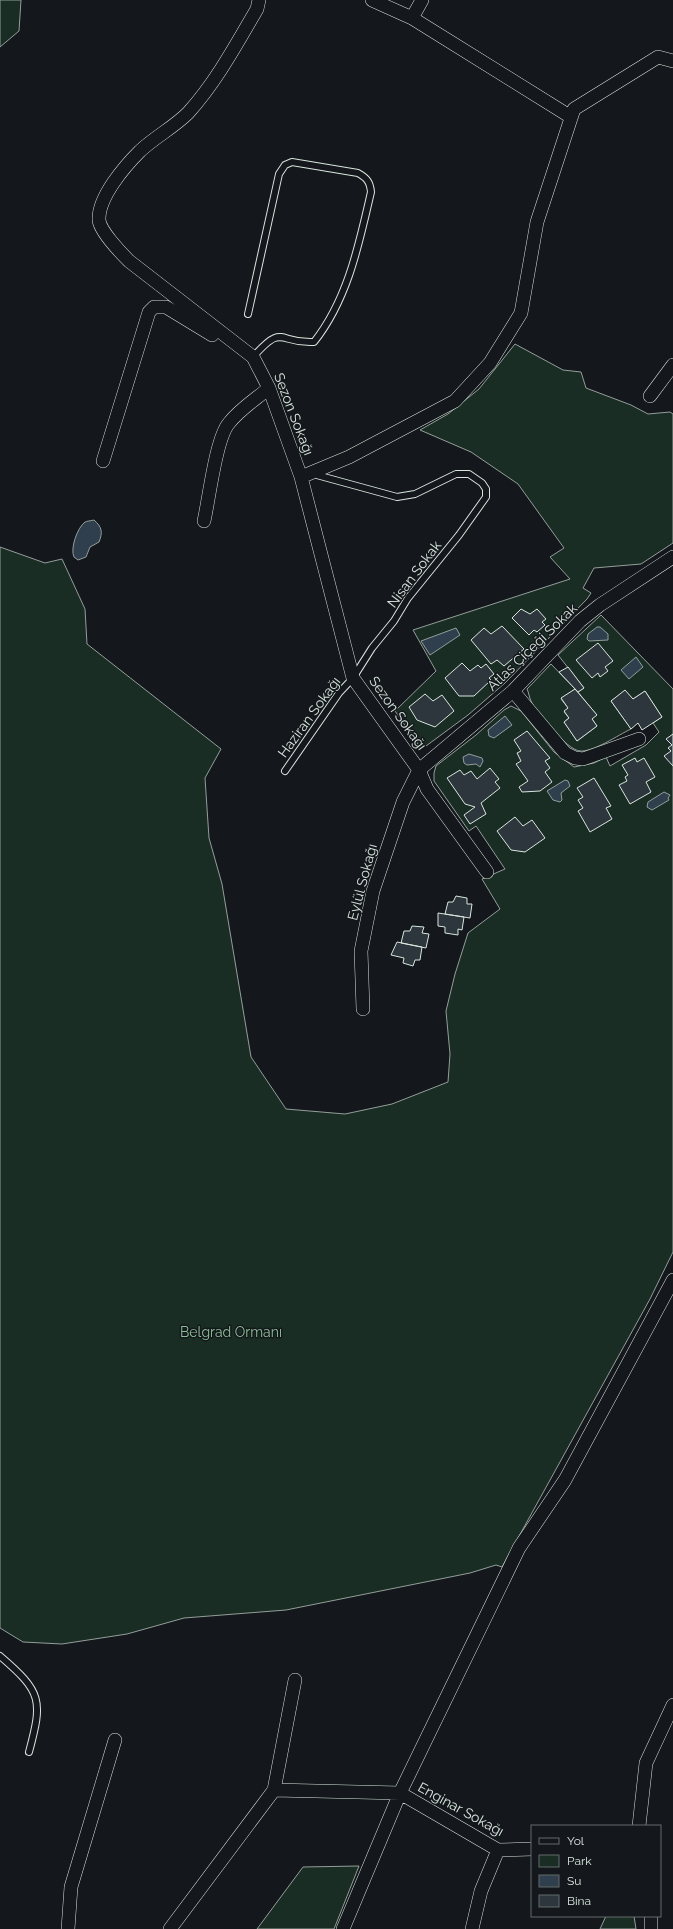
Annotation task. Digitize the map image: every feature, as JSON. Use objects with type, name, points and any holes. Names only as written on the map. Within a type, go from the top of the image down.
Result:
[{"type":"street","name":"Sezon Sokağı","points":[[259,0],[256,9],[223,67],[187,113],[140,151],[111,185],[100,209],[99,221],[118,250],[129,261],[253,358],[305,475],[354,678],[419,770],[427,789],[487,872]]},
{"type":"street","points":[[372,0],[412,18],[571,116]]},
{"type":"street","points":[[412,18],[422,0]]},
{"type":"street","points":[[305,475],[349,457],[455,401],[490,363],[521,313],[537,222],[574,110],[658,57],[673,61]]},
{"type":"street","points":[[103,461],[149,312],[154,307],[166,307],[236,350],[254,370],[267,390],[232,419],[220,437],[204,521]]},
{"type":"street","points":[[650,396],[673,365]]},
{"type":"street","name":"Atlas Çiçeği Sokak","points":[[419,770],[513,690],[580,621],[600,605],[673,557]]},
{"type":"street","points":[[513,690],[565,753],[575,758],[583,759],[639,739]]},
{"type":"street","name":"Eylül Sokağı","points":[[363,1009],[361,951],[374,891],[403,802],[419,770]]},
{"type":"street","points":[[344,1929],[400,1793],[519,1548],[565,1480],[673,1280]]},
{"type":"street","points":[[170,1929],[274,1790],[296,1680]]},
{"type":"street","points":[[639,1825],[646,1763],[673,1705]]},
{"type":"street","points":[[68,1929],[71,1887],[115,1740]]},
{"type":"street","points":[[274,1790],[400,1793]]},
{"type":"street","name":"Enginar Sokağı","points":[[400,1793],[498,1850],[531,1849]]},
{"type":"street","points":[[472,1929],[481,1891],[498,1850]]},
{"type":"street","points":[[651,1917],[651,1929]]},
{"type":"lane","points":[[248,314],[279,174],[285,166],[292,162],[358,173],[367,178],[371,184],[371,192],[359,244],[340,302],[324,330],[314,342],[304,343],[281,336],[271,338],[253,358]]},
{"type":"lane","name":"Nisan Sokak","points":[[305,475],[397,497],[415,494],[456,474],[469,474],[482,483],[486,489],[486,497],[459,535],[408,598],[394,621],[372,648],[354,678]]},
{"type":"lane","name":"Haziran Sokağı","points":[[285,771],[339,693],[354,678]]},
{"type":"lane","points":[[0,1656],[26,1680],[37,1698],[38,1720],[29,1752]]},
{"type":"green space","points":[[0,0],[21,0],[19,31],[0,47]]},
{"type":"green space","points":[[515,344],[563,370],[581,372],[586,388],[631,405],[648,414],[670,412],[673,414],[673,543],[641,564],[594,568],[583,588],[591,593],[587,599],[505,683],[468,715],[426,746],[420,747],[395,711],[436,671],[413,630],[570,579],[550,557],[564,548],[518,484],[471,452],[420,430],[448,414],[479,389]]},
{"type":"green space","name":"Belgrad Ormanı","points":[[0,547],[45,563],[62,559],[85,609],[87,644],[221,749],[205,778],[209,838],[222,884],[251,1057],[286,1109],[345,1114],[392,1104],[448,1082],[450,1054],[446,1011],[455,974],[468,933],[500,909],[482,879],[505,869],[476,826],[469,831],[434,781],[436,766],[476,735],[504,710],[511,706],[521,711],[554,752],[574,767],[594,763],[606,757],[610,766],[646,745],[659,732],[653,723],[662,717],[645,691],[633,699],[625,691],[611,701],[631,729],[599,746],[586,751],[574,749],[560,738],[539,714],[530,698],[527,689],[551,664],[575,689],[561,699],[568,708],[564,712],[569,718],[564,722],[577,741],[597,726],[592,719],[596,714],[578,692],[584,688],[558,655],[601,615],[673,689],[673,1252],[650,1299],[502,1567],[496,1565],[470,1573],[286,1610],[184,1618],[127,1634],[62,1644],[23,1642],[0,1628]]},
{"type":"green space","points":[[359,1866],[334,1929],[257,1929],[303,1867]]},
{"type":"green space","points":[[606,1917],[634,1917],[636,1929],[600,1929]]},
{"type":"water","points":[[94,520],[99,525],[101,530],[99,542],[90,547],[86,557],[78,560],[74,557],[73,549],[79,529],[85,522]]},
{"type":"water","points":[[597,627],[600,627],[608,634],[608,640],[589,641],[587,639],[588,634]]},
{"type":"water","points":[[456,628],[460,635],[430,655],[421,641]]},
{"type":"water","points":[[636,657],[643,667],[629,679],[621,670]]},
{"type":"water","points":[[505,716],[512,725],[494,738],[489,736],[488,730]]},
{"type":"water","points":[[469,754],[482,758],[483,761],[480,767],[476,764],[467,765],[464,763],[463,757]]},
{"type":"water","points":[[565,780],[568,781],[570,786],[561,793],[562,800],[560,802],[553,800],[547,791]]},
{"type":"water","points":[[664,792],[670,795],[668,798],[669,800],[652,810],[647,807],[648,802]]},
{"type":"building","points":[[521,609],[530,614],[537,609],[546,619],[542,622],[545,625],[537,632],[534,630],[529,635],[512,618]]},
{"type":"building","points":[[502,626],[524,649],[504,666],[497,660],[491,664],[471,640],[484,628],[491,634]]},
{"type":"building","points":[[598,643],[613,661],[605,667],[608,671],[600,677],[598,673],[592,678],[576,660]]},
{"type":"building","points":[[462,663],[470,671],[478,665],[481,668],[486,664],[494,674],[489,678],[491,680],[474,696],[459,696],[445,678]]},
{"type":"building","points":[[568,667],[584,688],[578,692],[559,672]]},
{"type":"building","points":[[575,689],[597,715],[592,719],[597,726],[577,741],[564,722],[569,718],[564,711],[568,708],[561,698]]},
{"type":"building","points":[[625,690],[633,699],[645,691],[662,717],[642,730],[638,723],[631,729],[611,701]]},
{"type":"building","points":[[425,694],[433,701],[442,695],[454,711],[435,727],[417,720],[409,707]]},
{"type":"building","points":[[527,731],[550,758],[545,761],[550,768],[545,772],[552,782],[540,791],[522,792],[519,787],[528,781],[516,764],[521,761],[517,753],[521,751],[514,740]]},
{"type":"building","points":[[673,734],[673,766],[664,756],[671,751],[668,748],[672,745],[666,739]]},
{"type":"building","points":[[635,758],[637,762],[644,758],[655,777],[646,782],[651,792],[630,804],[619,785],[627,781],[625,777],[628,775],[622,765]]},
{"type":"building","points":[[490,768],[499,779],[495,782],[500,788],[481,803],[486,814],[470,824],[464,815],[475,807],[465,804],[447,778],[460,770],[464,775],[471,771],[477,779]]},
{"type":"building","points":[[594,778],[611,806],[606,808],[612,819],[590,832],[578,811],[583,808],[578,800],[583,797],[577,788]]},
{"type":"building","points":[[515,817],[523,826],[532,820],[545,838],[525,852],[511,850],[497,831]]},
{"type":"building","points":[[456,896],[467,898],[467,904],[472,904],[470,918],[445,914],[448,902],[453,902]]},
{"type":"building","points":[[438,913],[464,917],[462,930],[458,929],[458,935],[445,933],[445,927],[438,926]]},
{"type":"building","points":[[412,926],[424,927],[422,933],[429,934],[426,948],[401,943],[404,931],[410,931]]},
{"type":"building","points":[[397,942],[422,947],[420,960],[415,960],[413,966],[403,963],[404,958],[391,955]]}]
